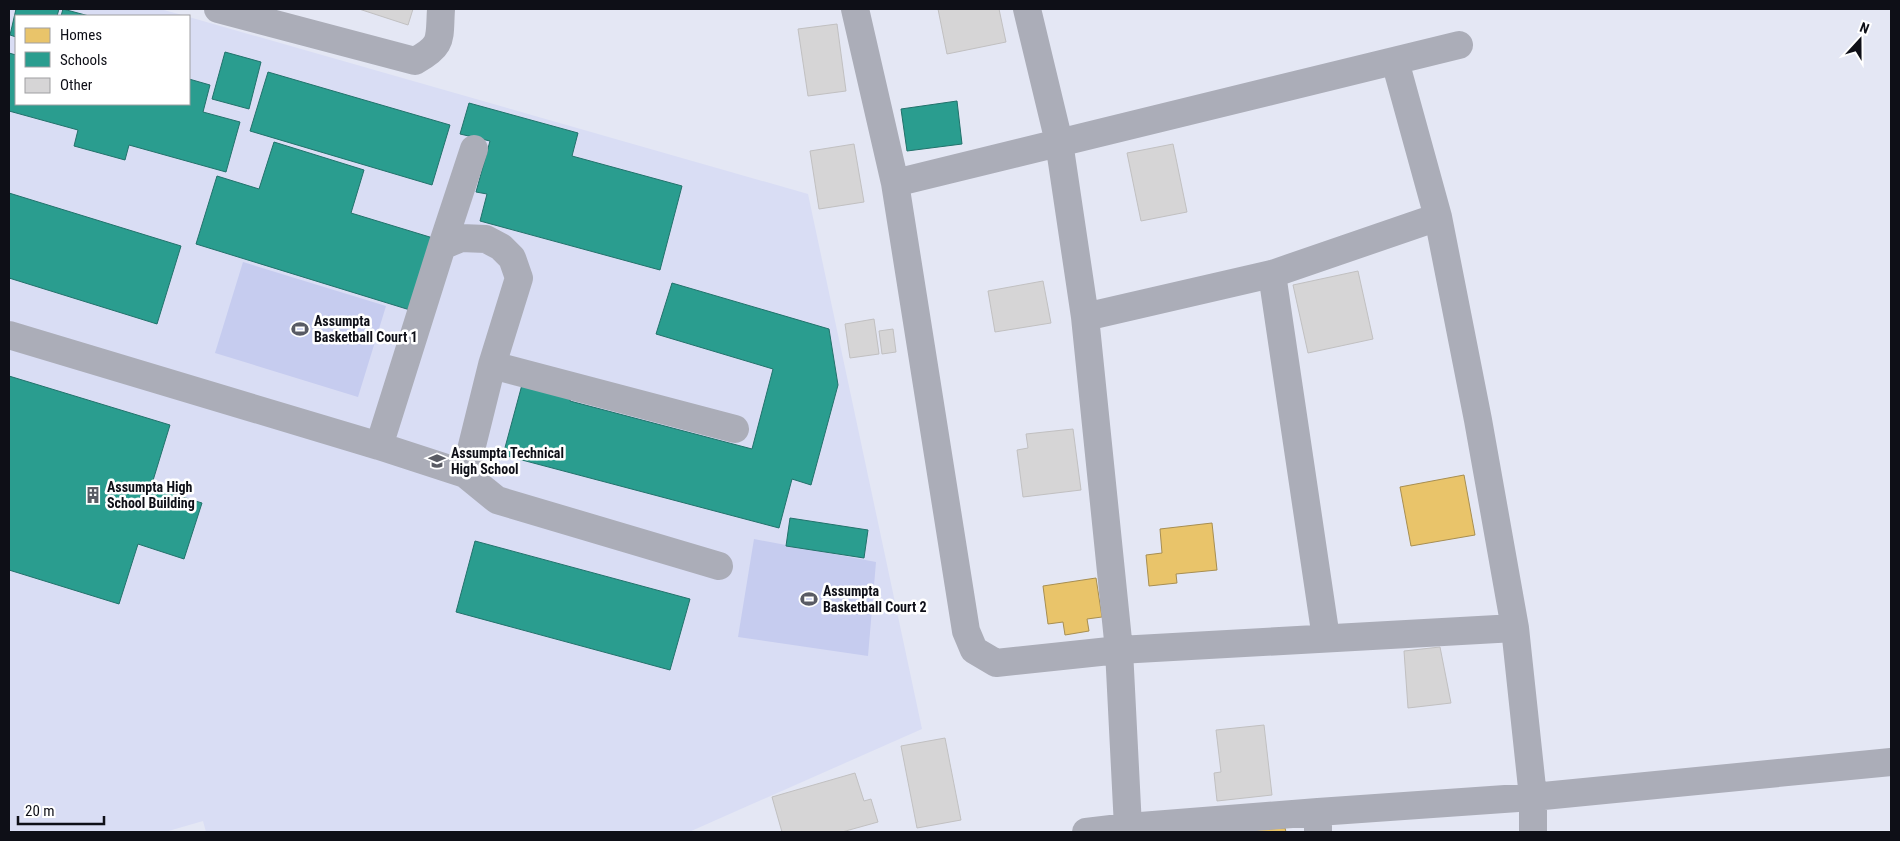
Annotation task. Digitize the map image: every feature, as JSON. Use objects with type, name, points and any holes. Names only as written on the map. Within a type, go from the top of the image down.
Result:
[{"type":"street","points":[[235,11],[415,61],[431,52],[439,41],[441,9]]},
{"type":"street","points":[[855,9],[895,183],[966,631],[974,650],[996,663],[1119,650],[1515,628]]},
{"type":"street","points":[[1027,9],[1059,142],[1085,317],[1119,650],[1128,829]]},
{"type":"street","points":[[895,183],[1459,45]]},
{"type":"street","points":[[1395,61],[1438,218],[1478,420],[1515,628],[1533,797],[1534,832]]},
{"type":"street","points":[[379,446],[474,149]]},
{"type":"street","points":[[1085,317],[1272,274],[1438,218]]},
{"type":"street","points":[[442,246],[461,238],[486,239],[501,246],[512,258],[519,278],[492,365],[466,474]]},
{"type":"street","points":[[1272,274],[1326,638]]},
{"type":"street","points":[[9,335],[466,474],[497,500],[720,566]]},
{"type":"street","points":[[492,365],[735,430]]},
{"type":"street","points":[[1086,832],[1318,822],[1533,797],[1891,762]]},
{"type":"shaded area","name":"Assumpta Technical High School","points":[[9,9],[160,9],[182,15],[15,15],[15,105],[190,105],[190,17],[808,194],[922,729],[689,832],[206,832],[203,821],[165,832],[9,832]]},
{"type":"shaded area","name":"Assumpta Basketball Court 1","points":[[243,262],[386,306],[358,397],[215,353]]},
{"type":"shaded area","name":"Assumpta Basketball Court 2","points":[[754,539],[876,562],[868,656],[738,637]]},
{"type":"building: Homes","points":[[1464,475],[1475,535],[1411,546],[1400,487]]},
{"type":"building: Homes","points":[[1212,523],[1217,570],[1176,574],[1177,583],[1149,586],[1146,555],[1162,553],[1160,529]]},
{"type":"building: Homes","points":[[1096,578],[1102,617],[1087,619],[1089,631],[1065,635],[1063,622],[1048,624],[1043,586]]},
{"type":"building: Homes","points":[[1285,828],[1286,832],[1219,832]]},
{"type":"building: Schools","points":[[16,9],[59,9],[57,15],[15,15],[15,37],[10,35]]},
{"type":"building: Schools","points":[[63,9],[85,15],[61,15]]},
{"type":"building: Schools","points":[[225,52],[261,62],[249,109],[212,99]]},
{"type":"building: Schools","points":[[9,53],[15,55],[15,105],[190,105],[190,79],[210,85],[203,112],[240,122],[226,172],[129,145],[125,160],[74,146],[78,130],[9,111]]},
{"type":"building: Schools","points":[[268,72],[450,125],[432,185],[250,131]]},
{"type":"building: Schools","points":[[957,101],[962,144],[907,151],[901,109]]},
{"type":"building: Schools","points":[[469,103],[578,133],[572,156],[682,186],[660,270],[480,221],[487,194],[476,192],[490,141],[460,134]]},
{"type":"building: Schools","points":[[274,142],[364,170],[351,213],[433,238],[410,310],[196,244],[217,176],[259,189]]},
{"type":"building: Schools","points":[[9,193],[181,246],[157,324],[9,278]]},
{"type":"building: Schools","points":[[672,283],[829,329],[838,385],[811,485],[792,479],[779,528],[503,455],[523,381],[572,394],[570,401],[752,449],[773,369],[656,334]]},
{"type":"building: Schools","name":"Assumpta High School Building","points":[[9,376],[170,425],[151,487],[202,503],[184,559],[138,544],[119,604],[9,570]]},
{"type":"building: Schools","points":[[790,518],[868,530],[864,558],[786,546]]},
{"type":"building: Schools","points":[[475,541],[690,599],[670,670],[456,612]]},
{"type":"building: Other","points":[[359,9],[413,9],[408,25]]},
{"type":"building: Other","points":[[938,9],[999,9],[1006,42],[947,54]]},
{"type":"building: Other","points":[[837,24],[846,91],[808,96],[798,29]]},
{"type":"building: Other","points":[[854,144],[864,202],[819,209],[810,151]]},
{"type":"building: Other","points":[[1173,144],[1187,212],[1141,221],[1127,153]]},
{"type":"building: Other","points":[[1358,271],[1373,339],[1308,353],[1293,285]]},
{"type":"building: Other","points":[[1043,281],[1051,323],[995,332],[988,291]]},
{"type":"building: Other","points":[[874,319],[879,354],[850,358],[845,324]]},
{"type":"building: Other","points":[[893,329],[896,352],[882,354],[879,331]]},
{"type":"building: Other","points":[[1073,429],[1081,490],[1023,497],[1017,450],[1028,448],[1026,434]]},
{"type":"building: Other","points":[[1440,647],[1451,703],[1408,708],[1404,651]]},
{"type":"building: Other","points":[[1264,725],[1272,795],[1217,801],[1214,773],[1221,772],[1216,730]]},
{"type":"building: Other","points":[[945,738],[961,820],[917,828],[901,746]]},
{"type":"building: Other","points":[[855,773],[864,801],[871,799],[878,822],[842,832],[782,832],[772,797]]},
{"type":"place","name":"Assumpta Basketball Court 1","points":[[300,329]]},
{"type":"place","name":"Assumpta Technical High School","points":[[437,461]]},
{"type":"place","name":"Assumpta High School Building","points":[[93,495]]},
{"type":"place","name":"Assumpta Basketball Court 2","points":[[809,599]]}]
